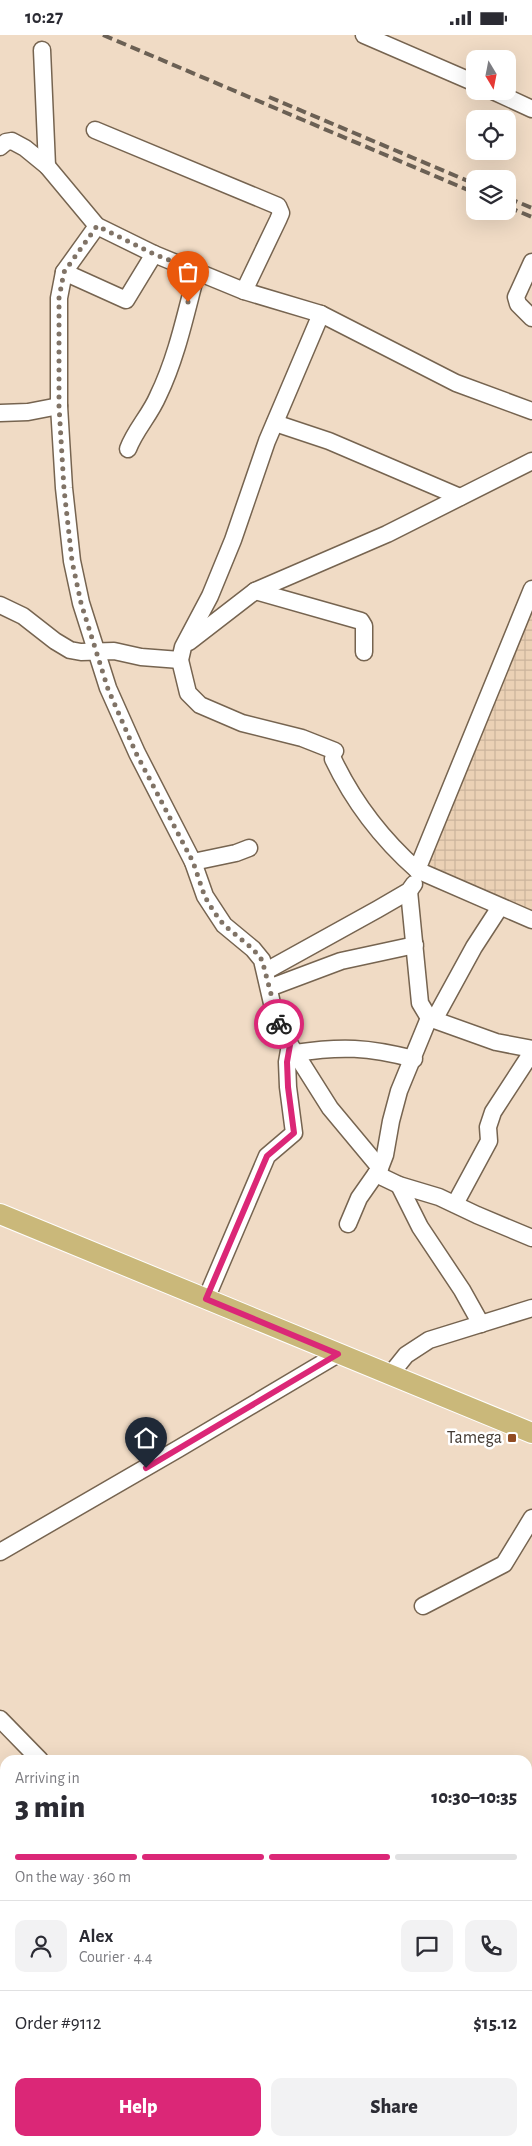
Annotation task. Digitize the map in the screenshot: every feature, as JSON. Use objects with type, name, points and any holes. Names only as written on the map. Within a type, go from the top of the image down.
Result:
[{"type":"main road","points":[[0,1214],[532,1433]]},
{"type":"street","points":[[364,35],[466,79]]},
{"type":"street","points":[[42,50],[46,166]]},
{"type":"street","points":[[512,100],[532,109]]},
{"type":"street","points":[[95,130],[278,205],[281,213],[244,291]]},
{"type":"street","points":[[0,147],[6,142],[12,141],[25,148],[46,166],[97,226],[154,254],[244,291],[321,315],[456,383],[532,411]]},
{"type":"street","points":[[97,226],[64,272],[59,298],[59,406],[64,489],[72,561],[81,603],[108,689],[136,753],[193,862],[205,897],[224,925],[253,949],[262,960],[274,1012],[282,1032],[330,1108],[378,1171],[399,1185],[431,1194],[532,1238]]},
{"type":"street","points":[[64,272],[126,300],[154,254]]},
{"type":"street","points":[[532,262],[516,297],[518,304],[532,318]]},
{"type":"street","points":[[128,449],[132,439],[143,424],[159,395],[176,350],[197,271]]},
{"type":"street","points":[[321,315],[275,423],[233,540],[210,596],[181,653],[188,693],[200,705],[242,723],[302,738],[334,755],[346,786],[393,849],[419,872],[532,920]]},
{"type":"street","points":[[0,413],[28,412],[59,406]]},
{"type":"street","points":[[275,423],[329,441],[460,497]]},
{"type":"street","points":[[0,605],[23,616],[70,650],[81,652],[95,650],[181,653],[255,591],[387,534],[532,461]]},
{"type":"street","points":[[266,971],[409,891],[419,872],[532,589]]},
{"type":"street","points":[[255,591],[361,621],[364,626],[364,653]]},
{"type":"street","points":[[193,862],[236,853],[250,847]]},
{"type":"street","points":[[409,891],[421,1007],[432,1019],[496,1042],[532,1050],[493,1112],[488,1127],[489,1141],[455,1204]]},
{"type":"street","points":[[348,1224],[359,1198],[378,1171],[385,1155],[399,1091],[432,1019],[500,907]]},
{"type":"street","points":[[269,989],[342,961],[415,945]]},
{"type":"street","points":[[292,1049],[356,1048],[378,1050],[414,1059]]},
{"type":"street","points":[[206,1299],[267,1156],[294,1133],[287,1062],[292,1049]]},
{"type":"street","points":[[399,1185],[420,1227],[462,1290],[481,1324]]},
{"type":"street","points":[[390,1375],[406,1355],[417,1347],[453,1331],[532,1308]]},
{"type":"street","points":[[0,1552],[338,1354]]},
{"type":"street","points":[[423,1606],[504,1563],[532,1519]]},
{"type":"street","points":[[0,1719],[35,1755]]},
{"type":"shaded area","points":[[532,585],[532,913],[414,866]]},
{"type":"railway","points":[[103,35],[466,189]]},
{"type":"railway","points":[[269,97],[466,180]]},
{"type":"railway","points":[[516,201],[532,208]]},
{"type":"railway","points":[[516,210],[532,217]]},
{"type":"way so far","points":[[188,302],[197,271],[154,254],[97,226],[64,272],[59,298],[59,406],[64,489],[72,561],[81,603],[95,650],[108,689],[136,753],[193,862],[205,897],[214,912],[224,925],[253,949],[262,960],[274,1012],[279,1024]]},
{"type":"place","name":"Tamega","points":[[512,1438]]},
{"type":"route","points":[[146,1468],[338,1354],[206,1299],[267,1156],[294,1133],[288,1087],[287,1062],[290,1045],[279,1024]]}]
